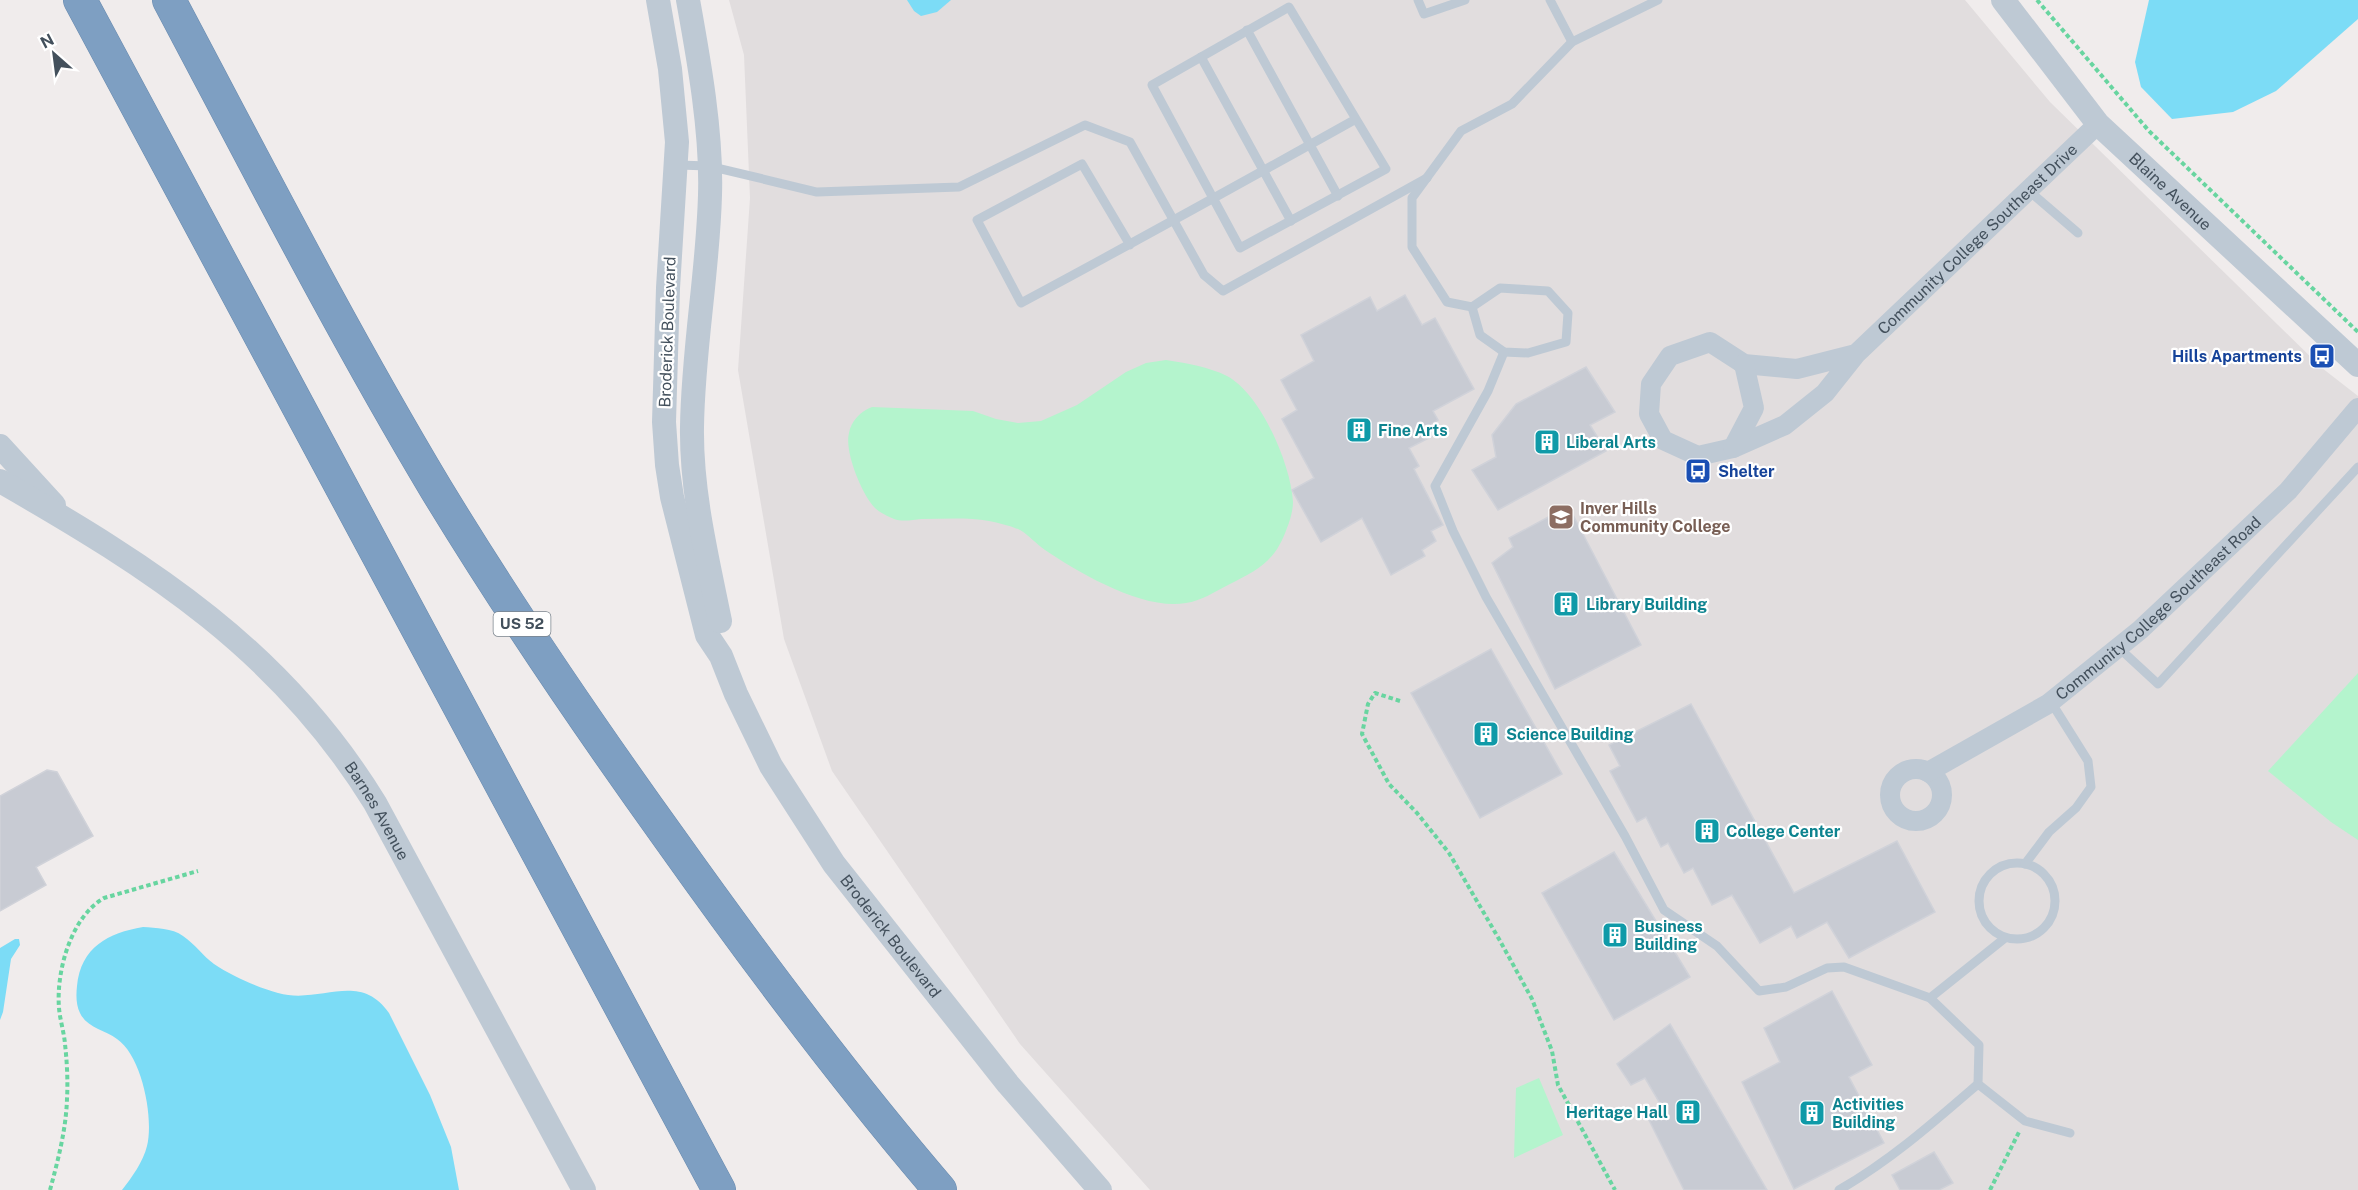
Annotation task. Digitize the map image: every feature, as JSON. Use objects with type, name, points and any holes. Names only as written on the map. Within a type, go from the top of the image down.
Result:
[{"type":"highway","points":[[75,0],[106,49]]},
{"type":"highway","points":[[80,0],[719,1190]]},
{"type":"highway","name":"US 52","points":[[172,4],[367,369],[436,489],[516,615],[621,771],[802,1021],[940,1190]]},
{"type":"street","name":"Broderick Boulevard","points":[[658,0],[670,69],[677,142],[664,399],[667,465],[672,497],[707,635],[721,656],[741,705],[771,766],[840,872],[1008,1084],[1100,1190]]},
{"type":"street","name":"Broderick Boulevard","points":[[688,0],[703,100],[710,194],[692,427],[693,465],[723,638],[721,656]]},
{"type":"street","name":"Blaine Avenue","points":[[2003,0],[2098,124],[2358,365]]},
{"type":"street","name":"Community College Southeast Drive","points":[[1856,354],[1797,369],[1744,364],[1710,342],[1670,356],[1651,384],[1649,414],[1663,440],[1698,456],[1733,448],[1785,425],[1825,393],[1856,354],[2098,124]]},
{"type":"street","points":[[1733,448],[1754,408],[1744,364]]},
{"type":"street","name":"Community College Southeast Road","points":[[1928,772],[2051,702],[2119,648],[2288,491],[2358,408]]},
{"type":"street","points":[[0,446],[68,520]]},
{"type":"street","points":[[0,482],[68,520]]},
{"type":"street","name":"Barnes Avenue","points":[[68,520],[168,585],[236,638],[289,690],[339,749],[380,813],[584,1190]]},
{"type":"lane","points":[[1418,0],[1424,14],[1465,0]]},
{"type":"lane","points":[[1550,0],[1572,42]]},
{"type":"lane","points":[[1472,307],[1479,335],[1504,352],[1528,353],[1566,342],[1568,313],[1548,291],[1500,288],[1472,307],[1447,302],[1412,247],[1412,198],[1461,131],[1512,104],[1572,42],[1658,0]]},
{"type":"lane","points":[[1288,7],[1386,169],[1240,248],[1152,85],[1247,30],[1288,7]]},
{"type":"lane","points":[[1247,30],[1338,196]]},
{"type":"lane","points":[[1201,57],[1291,221]]},
{"type":"lane","points":[[1130,245],[1082,164],[977,220],[1021,303],[1130,245],[1174,221],[1356,119]]},
{"type":"lane","points":[[675,165],[709,166],[817,192],[959,187],[1085,125],[1130,142],[1204,275],[1223,291],[1427,178]]},
{"type":"lane","points":[[2028,190],[2078,233]]},
{"type":"lane","points":[[1504,352],[1488,391],[1435,486],[1453,531],[1486,597],[1625,836],[1664,909],[1717,946],[1759,991],[1786,987],[1827,968],[1844,967],[1930,998],[1979,1045],[1978,1084],[1864,1176],[1839,1190]]},
{"type":"lane","points":[[2119,648],[2158,684],[2358,467]]},
{"type":"lane","points":[[2025,864],[2049,832],[2076,808],[2091,787],[2088,762],[2051,702]]},
{"type":"lane","points":[[2008,863],[2025,864],[2044,873],[2055,896],[2055,909],[2050,921],[2042,931],[2024,939],[2005,938],[1994,933],[1985,924],[1979,912],[1980,887],[1996,868],[2008,863]]},
{"type":"lane","points":[[1930,998],[2005,938]]},
{"type":"lane","points":[[1978,1084],[2025,1121],[2070,1133]]},
{"type":"path","points":[[2037,0],[2149,131],[2358,332]]},
{"type":"path","points":[[1400,701],[1375,693],[1368,704],[1362,734],[1389,784],[1418,813],[1449,853],[1505,949],[1532,999],[1552,1051],[1558,1084],[1615,1190]]},
{"type":"path","points":[[50,1190],[65,1120],[67,1069],[59,991],[72,933],[92,905],[104,898],[198,871]]},
{"type":"path","points":[[1990,1190],[2025,1121]]},
{"type":"shaded area","name":"Inver Hills Community College","points":[[729,0],[1965,0],[2050,102],[2322,368],[2358,396],[2358,1190],[1150,1190],[1020,1044],[832,771],[784,639],[738,370],[750,198],[744,55]]},
{"type":"green space","points":[[1166,360],[1220,373],[1240,385],[1262,414],[1272,432],[1287,469],[1293,502],[1287,528],[1271,557],[1248,575],[1197,600],[1169,604],[1132,596],[1075,569],[1045,550],[1023,532],[1005,525],[955,518],[904,521],[894,519],[881,513],[870,502],[855,472],[849,450],[850,429],[857,417],[872,407],[973,411],[996,419],[1018,423],[1041,421],[1077,405],[1126,372],[1146,363]]},
{"type":"green space","points":[[2358,673],[2358,840],[2331,822],[2268,771]]},
{"type":"green space","points":[[1539,1078],[1563,1135],[1514,1158],[1516,1088]]},
{"type":"water","points":[[907,0],[951,0],[937,12],[921,16],[914,11]]},
{"type":"water","points":[[2149,0],[2358,0],[2358,19],[2276,91],[2233,112],[2172,119],[2141,87],[2135,62]]},
{"type":"water","points":[[143,927],[179,933],[210,961],[245,981],[270,991],[294,996],[352,991],[365,993],[377,1000],[389,1013],[430,1095],[451,1147],[459,1190],[122,1190],[140,1164],[147,1146],[149,1120],[144,1088],[126,1047],[83,1018],[78,1007],[77,989],[84,961],[98,944],[118,933]]},
{"type":"water","points":[[19,939],[20,945],[11,959],[0,1020],[0,948]]},
{"type":"building","name":"Fine Arts","points":[[1405,295],[1422,325],[1435,318],[1474,389],[1433,411],[1438,420],[1428,426],[1433,436],[1409,448],[1419,466],[1414,469],[1443,525],[1431,531],[1436,541],[1422,550],[1425,556],[1391,575],[1362,518],[1321,542],[1292,490],[1314,478],[1282,419],[1297,410],[1281,380],[1314,361],[1301,335],[1370,297],[1377,311]]},
{"type":"building","name":"Liberal Arts","points":[[1586,367],[1615,412],[1590,425],[1606,451],[1498,510],[1472,470],[1496,457],[1492,435],[1516,404]]},
{"type":"building","name":"Library Building","points":[[1554,514],[1560,522],[1573,515],[1641,645],[1555,689],[1492,563],[1513,547],[1509,538]]},
{"type":"building","name":"Science Building","points":[[1491,649],[1562,774],[1480,818],[1411,693]]},
{"type":"building","name":"College Center","points":[[1691,704],[1794,893],[1897,841],[1935,912],[1849,958],[1827,922],[1797,938],[1791,926],[1760,943],[1732,895],[1712,905],[1693,868],[1684,873],[1668,843],[1661,847],[1646,817],[1637,822],[1610,771],[1620,766],[1609,745]]},
{"type":"building","points":[[47,770],[57,772],[93,836],[36,867],[46,885],[0,911],[0,796]]},
{"type":"building","name":"Business Building","points":[[1614,852],[1690,977],[1614,1020],[1542,893]]},
{"type":"building","name":"Activities Building","points":[[1832,991],[1872,1065],[1849,1077],[1884,1143],[1794,1189],[1742,1082],[1780,1062],[1764,1028]]},
{"type":"building","name":"Heritage Hall","points":[[1670,1024],[1767,1190],[1684,1190],[1649,1120],[1661,1105],[1645,1078],[1631,1085],[1617,1064]]},
{"type":"building","points":[[1934,1152],[1953,1183],[1939,1190],[1900,1190],[1892,1175]]},
{"type":"place","name":"Hills Apartments","points":[[2322,356]]},
{"type":"place","name":"Fine Arts","points":[[1359,430]]},
{"type":"place","name":"Liberal Arts","points":[[1547,442]]},
{"type":"place","name":"Shelter","points":[[1698,471]]},
{"type":"place","name":"Inver Hills Community College","points":[[1561,517]]},
{"type":"place","name":"Library Building","points":[[1566,604]]},
{"type":"place","name":"Science Building","points":[[1486,734]]},
{"type":"place","name":"College Center","points":[[1707,831]]},
{"type":"place","name":"Business Building","points":[[1615,935]]},
{"type":"place","name":"Heritage Hall","points":[[1688,1112]]},
{"type":"place","name":"Activities Building","points":[[1812,1113]]}]
